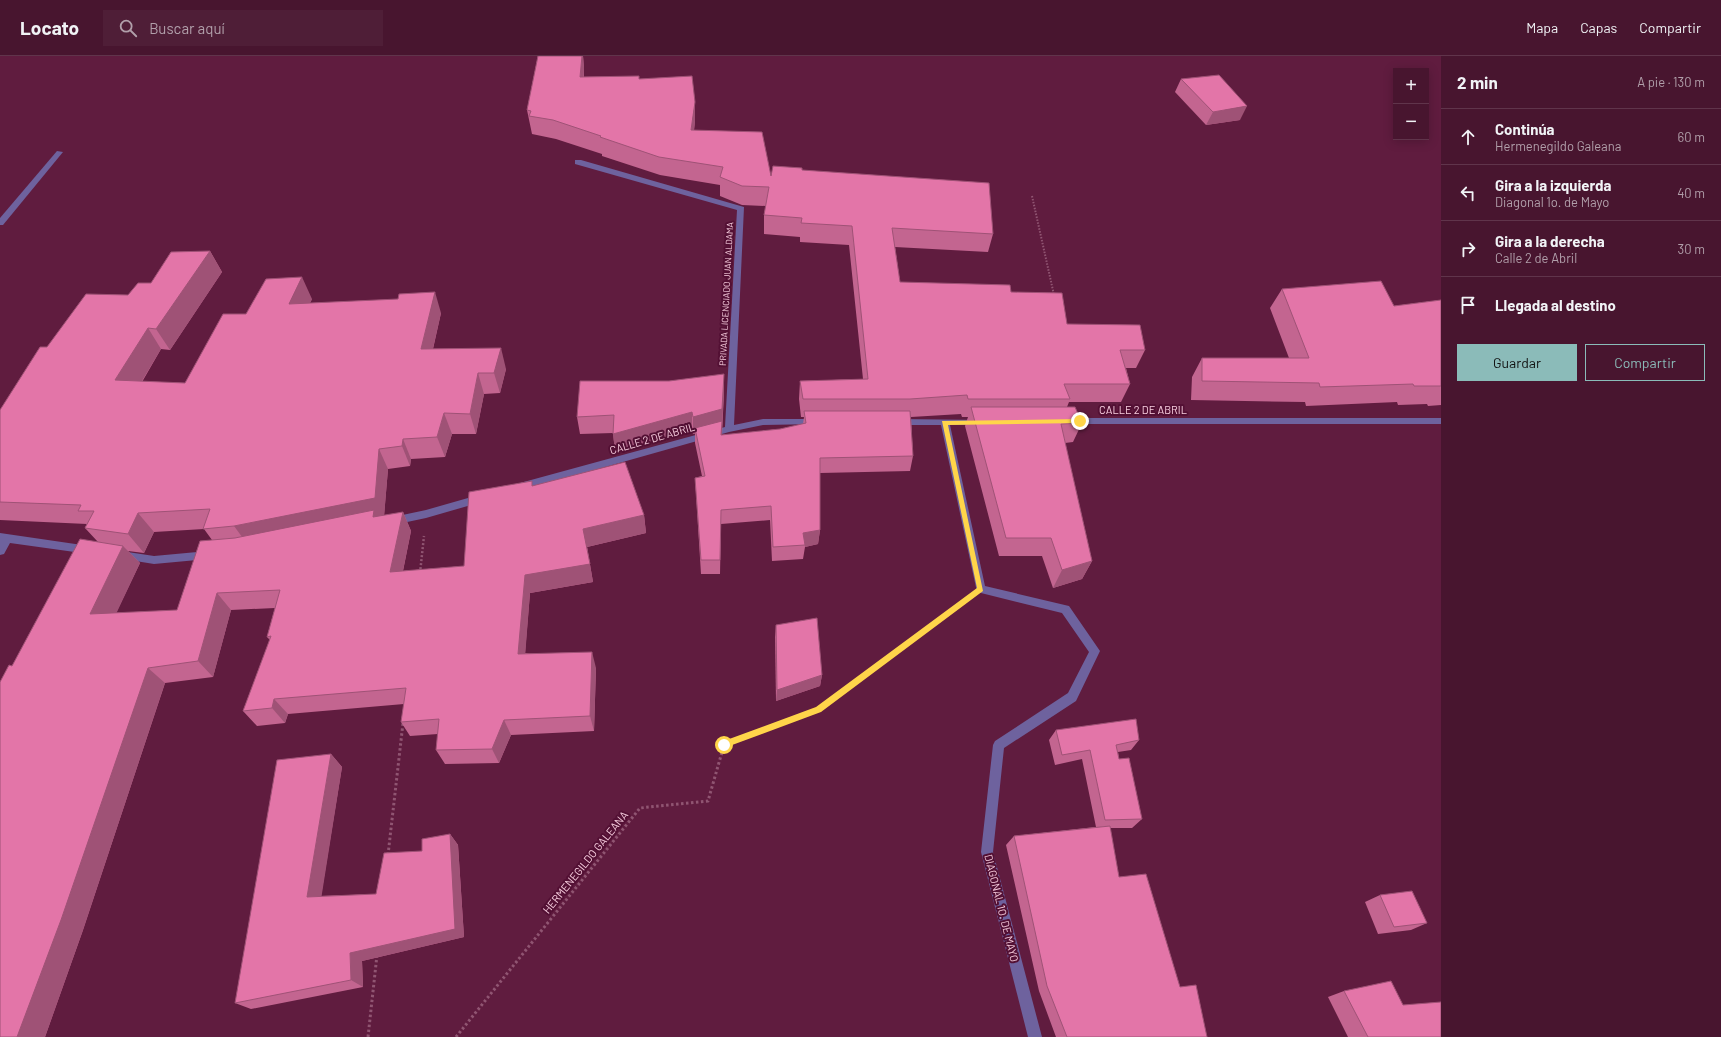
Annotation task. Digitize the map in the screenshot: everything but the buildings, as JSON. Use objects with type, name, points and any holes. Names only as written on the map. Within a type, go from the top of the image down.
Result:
[{"type":"street","points":[[0,223],[59,152]]},
{"type":"street","name":"PRIVADA LICENCIADO JUAN ALDAMA","points":[[578,162],[741,209],[729,429]]},
{"type":"street","name":"CALLE 2 DE ABRIL","points":[[1056,421],[1441,421]]},
{"type":"street","name":"CALLE 2 DE ABRIL","points":[[510,490],[729,429],[764,422],[826,422]]},
{"type":"street","points":[[889,422],[992,422]]},
{"type":"street","points":[[944,423],[980,589]]},
{"type":"street","points":[[380,523],[426,514],[494,495]]},
{"type":"street","points":[[0,551],[4,537],[154,560],[217,554]]},
{"type":"street","name":"DIAGONAL 1O. DE MAYO","points":[[980,589],[1065,609],[1095,651],[1072,697],[999,745],[987,852],[1035,1037]]},
{"type":"path","points":[[1032,196],[1054,297]]},
{"type":"path","points":[[419,577],[426,514]]},
{"type":"path","name":"HERMENEGILDO GALEANA","points":[[456,1037],[640,808],[708,800],[724,745],[818,709],[980,589]]},
{"type":"path","points":[[388,862],[403,720]]},
{"type":"path","points":[[368,1037],[378,950]]},
{"type":"route","points":[[724,745],[818,709],[980,589],[944,423],[1080,421]]}]
